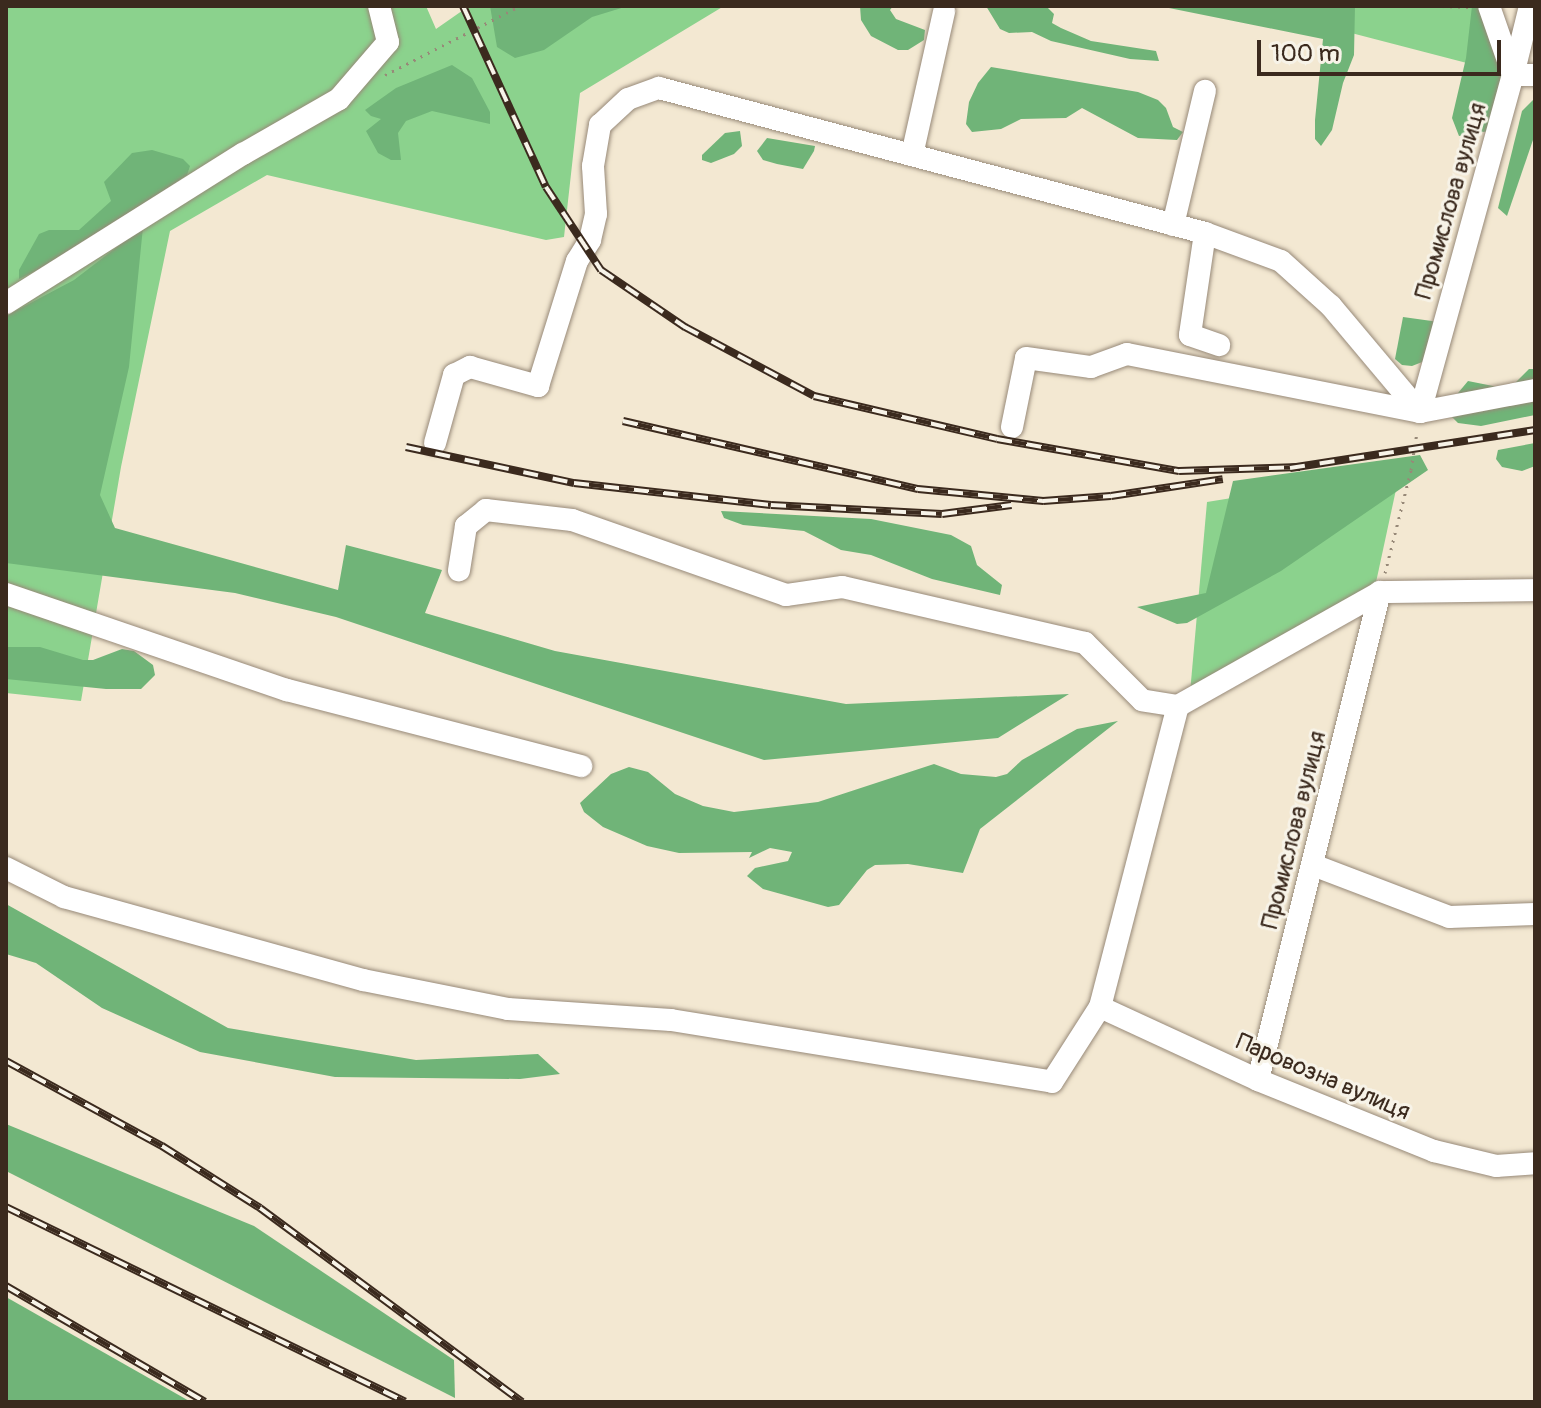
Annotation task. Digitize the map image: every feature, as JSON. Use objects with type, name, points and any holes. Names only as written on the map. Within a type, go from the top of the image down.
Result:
[{"type":"street","points":[[6,303],[243,154],[339,99],[388,42],[379,6]]},
{"type":"street","name":"Промислова вулиця","points":[[1420,412],[1524,75],[1530,6]]},
{"type":"street","points":[[1489,7],[1524,75]]},
{"type":"street","points":[[912,155],[944,12]]},
{"type":"street","points":[[435,443],[454,375],[470,367],[538,386],[577,261],[590,240],[596,214],[593,166],[600,125],[628,99],[659,88],[1205,233],[1281,261],[1331,306],[1420,412]]},
{"type":"street","points":[[1173,225],[1205,91]]},
{"type":"street","points":[[1205,233],[1190,335],[1219,345]]},
{"type":"street","points":[[1012,427],[1026,358],[1091,367],[1127,354],[1420,412],[1535,390]]},
{"type":"street","points":[[459,570],[466,526],[486,510],[572,520],[786,595],[842,587],[1085,643],[1142,700],[1178,706],[1380,592],[1535,590]]},
{"type":"street","name":"Промислова вулиця","points":[[1258,1080],[1380,592]]},
{"type":"street","points":[[6,594],[287,690],[581,766]]},
{"type":"street","points":[[6,868],[64,897],[377,983],[508,1009],[671,1020],[1052,1082],[1100,1007],[1178,706]]},
{"type":"street","points":[[1313,865],[1449,917],[1535,914]]},
{"type":"street","name":"Паровозна вулиця","points":[[1100,1007],[1258,1080],[1434,1151],[1496,1166],[1535,1163]]},
{"type":"path","points":[[379,78],[520,6]]},
{"type":"path","points":[[1442,6],[1489,7]]},
{"type":"path","points":[[1380,592],[1411,470],[1420,412]]},
{"type":"green space","points":[[6,6],[426,6],[436,29],[469,6],[724,6],[580,93],[564,237],[546,240],[267,175],[170,231],[121,467],[81,701],[6,693]]},
{"type":"green space","points":[[490,6],[628,6],[592,17],[544,50],[515,58],[497,47]]},
{"type":"green space","points":[[860,6],[893,6],[890,10],[896,19],[925,30],[924,40],[908,50],[898,50],[871,36],[861,20]]},
{"type":"green space","points":[[986,6],[1047,7],[1054,14],[1052,23],[1061,28],[1091,41],[1156,51],[1159,61],[1130,59],[1051,41],[1032,32],[1009,33],[1000,29]]},
{"type":"green space","points":[[1159,6],[1355,6],[1354,55],[1343,83],[1332,130],[1321,146],[1315,139],[1315,120],[1323,39]]},
{"type":"green space","points":[[1218,6],[1483,6],[1513,75],[1309,22]]},
{"type":"green space","points":[[1472,6],[1482,6],[1505,75],[1489,131],[1459,136],[1452,118],[1466,58]]},
{"type":"green space","points":[[452,65],[472,78],[490,112],[490,124],[432,111],[406,121],[398,133],[401,160],[391,160],[378,153],[366,131],[381,119],[365,110],[396,88]]},
{"type":"green space","points":[[991,67],[1138,92],[1158,100],[1166,108],[1173,127],[1183,132],[1177,140],[1138,138],[1082,108],[1066,118],[1021,119],[1001,129],[972,132],[966,124],[969,102],[978,83]]},
{"type":"green space","points":[[1535,98],[1535,134],[1507,216],[1498,208],[1522,111]]},
{"type":"green space","points":[[740,131],[742,146],[734,154],[711,163],[702,160],[702,155],[725,133]]},
{"type":"green space","points":[[767,138],[815,146],[814,151],[803,169],[777,164],[763,160],[757,151]]},
{"type":"green space","points":[[152,150],[183,159],[190,166],[187,175],[72,253],[19,279],[19,270],[39,234],[49,230],[79,230],[111,201],[104,182],[132,153]]},
{"type":"green space","points":[[143,227],[129,367],[100,495],[115,528],[338,590],[346,545],[442,570],[425,613],[555,651],[846,704],[1069,694],[998,738],[764,760],[336,617],[235,593],[6,563],[6,316],[74,280]]},
{"type":"green space","points":[[1403,317],[1439,322],[1430,359],[1412,366],[1402,365],[1395,359]]},
{"type":"green space","points":[[1529,369],[1535,369],[1535,415],[1481,426],[1458,423],[1451,416],[1453,399],[1468,381],[1498,387],[1514,384]]},
{"type":"green space","points":[[1535,443],[1535,466],[1522,471],[1502,467],[1496,459],[1498,450]]},
{"type":"green space","points":[[1420,455],[1428,470],[1281,571],[1187,623],[1177,624],[1137,607],[1206,593],[1233,481]]},
{"type":"green space","points":[[1400,471],[1375,587],[1190,693],[1207,502]]},
{"type":"green space","points":[[721,511],[871,519],[951,535],[971,546],[977,565],[1002,585],[1000,595],[932,579],[871,555],[841,550],[804,531],[743,525],[724,518]]},
{"type":"green space","points":[[6,647],[40,647],[83,660],[93,660],[122,649],[134,651],[153,665],[155,675],[141,689],[106,689],[6,679]]},
{"type":"green space","points":[[1118,721],[980,829],[963,873],[908,864],[875,865],[867,870],[839,905],[828,907],[763,889],[747,876],[755,868],[788,861],[792,852],[770,848],[749,858],[752,852],[679,853],[647,846],[603,827],[584,812],[580,803],[611,774],[629,767],[648,772],[675,794],[703,806],[734,812],[818,802],[934,764],[961,774],[996,777],[1007,774],[1022,760],[1077,729]]},
{"type":"green space","points":[[6,904],[228,1028],[416,1060],[538,1054],[560,1074],[520,1079],[335,1077],[200,1052],[102,1008],[36,963],[6,954]]},
{"type":"green space","points":[[6,1124],[254,1226],[454,1360],[455,1398],[6,1171]]},
{"type":"green space","points":[[6,1297],[191,1402],[6,1402]]},
{"type":"railway","points":[[463,6],[546,187],[601,270],[685,327],[814,396],[997,439],[1179,471],[1300,467]]},
{"type":"railway","points":[[623,421],[918,489],[1043,501],[1111,496],[1223,479]]},
{"type":"railway","points":[[1290,468],[1535,430]]},
{"type":"railway","points":[[406,447],[574,483],[771,505],[942,514],[1011,505]]},
{"type":"railway","points":[[6,1061],[162,1146],[260,1208],[522,1402]]},
{"type":"railway","points":[[6,1207],[405,1402]]},
{"type":"railway","points":[[6,1286],[205,1402]]}]
